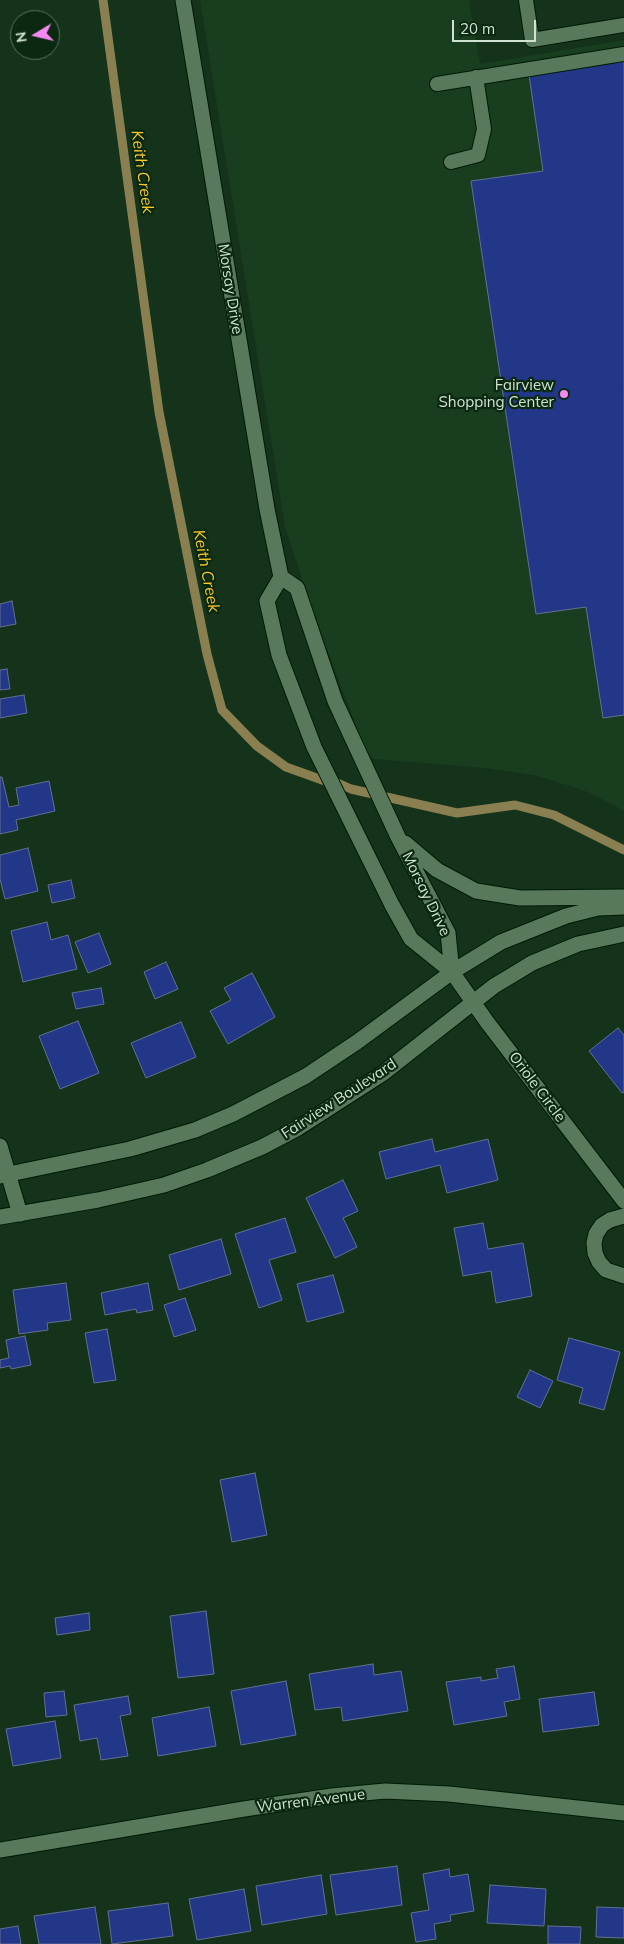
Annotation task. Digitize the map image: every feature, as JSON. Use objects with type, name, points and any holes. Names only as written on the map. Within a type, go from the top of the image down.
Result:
[{"type":"street","name":"Morsay Drive","points":[[183,0],[262,481],[281,577],[267,601],[279,655],[314,747],[359,842],[411,939],[452,972]]},
{"type":"street","name":"Morsay Drive","points":[[281,577],[297,588],[328,682],[354,743],[398,837],[448,933],[452,972]]},
{"type":"street","points":[[398,837],[437,870],[476,891],[520,898],[624,897]]},
{"type":"street","points":[[4,1175],[130,1150],[195,1130],[233,1114],[306,1076],[357,1042],[452,972],[502,942],[544,924],[598,908],[624,907]]},
{"type":"street","name":"Fairview Boulevard","points":[[0,1217],[98,1200],[164,1185],[262,1147],[298,1128],[382,1074],[494,986],[532,963],[578,944],[624,934]]},
{"type":"street","name":"Oriole Circle","points":[[452,972],[624,1201]]},
{"type":"street","points":[[0,1146],[4,1175],[20,1214]]},
{"type":"street","points":[[624,1216],[610,1220],[602,1225],[596,1234],[594,1243],[595,1253],[606,1270],[624,1276]]},
{"type":"street","name":"Warren Avenue","points":[[0,1850],[264,1806],[385,1791],[450,1794],[624,1813]]},
{"type":"lane","points":[[526,0],[532,40],[624,25]]},
{"type":"lane","points":[[437,84],[624,54]]},
{"type":"lane","points":[[451,162],[478,155],[484,129],[476,77]]},
{"type":"shaded area","points":[[200,0],[469,0],[480,64],[624,40],[624,811],[588,792],[538,776],[485,768],[374,759],[366,751],[314,616],[285,527]]},
{"type":"building","name":"Fairview Shopping Center","points":[[624,61],[624,715],[603,718],[586,607],[536,614],[471,181],[543,171],[529,75]]},
{"type":"building","points":[[12,601],[16,624],[0,627],[0,604]]},
{"type":"building","points":[[7,669],[10,689],[0,690],[0,670]]},
{"type":"building","points":[[24,695],[27,713],[0,718],[0,699]]},
{"type":"building","points":[[0,777],[2,777],[9,807],[19,805],[16,788],[49,781],[55,811],[16,820],[18,830],[0,834]]},
{"type":"building","points":[[28,848],[38,891],[5,899],[0,879],[0,855]]},
{"type":"building","points":[[71,880],[75,898],[52,903],[48,885]]},
{"type":"building","points":[[47,922],[51,940],[68,935],[77,969],[23,982],[11,931]]},
{"type":"building","points":[[99,933],[111,964],[88,973],[75,942]]},
{"type":"building","points":[[166,962],[178,989],[155,999],[144,972]]},
{"type":"building","points":[[252,973],[275,1017],[228,1044],[210,1011],[231,1000],[224,988]]},
{"type":"building","points":[[101,988],[104,1004],[76,1009],[72,993]]},
{"type":"building","points":[[78,1021],[99,1073],[60,1089],[39,1036]]},
{"type":"building","points":[[181,1022],[196,1057],[146,1078],[131,1043]]},
{"type":"building","points":[[618,1028],[624,1035],[624,1092],[622,1093],[589,1051]]},
{"type":"building","points":[[432,1139],[435,1152],[488,1139],[498,1180],[447,1193],[440,1165],[386,1179],[379,1152]]},
{"type":"building","points":[[343,1180],[358,1211],[343,1218],[357,1247],[335,1258],[306,1198]]},
{"type":"building","points":[[285,1218],[296,1252],[269,1260],[282,1300],[259,1308],[235,1234]]},
{"type":"building","points":[[483,1223],[488,1249],[523,1243],[532,1296],[496,1303],[491,1271],[463,1276],[454,1228]]},
{"type":"building","points":[[221,1239],[231,1274],[179,1290],[169,1255]]},
{"type":"building","points":[[333,1275],[344,1312],[307,1322],[297,1284]]},
{"type":"building","points":[[66,1283],[71,1320],[47,1323],[48,1330],[19,1334],[13,1290]]},
{"type":"building","points":[[148,1283],[153,1310],[137,1313],[136,1309],[105,1315],[101,1293]]},
{"type":"building","points":[[185,1298],[196,1330],[174,1337],[164,1305]]},
{"type":"building","points":[[107,1329],[116,1380],[94,1383],[85,1333]]},
{"type":"building","points":[[25,1336],[31,1365],[11,1369],[10,1366],[0,1368],[0,1360],[9,1358],[6,1340]]},
{"type":"building","points":[[569,1338],[620,1352],[604,1410],[579,1403],[583,1388],[557,1380]]},
{"type":"building","points":[[530,1370],[553,1381],[540,1408],[517,1397]]},
{"type":"building","points":[[255,1473],[267,1535],[232,1542],[220,1480]]},
{"type":"building","points":[[206,1611],[214,1674],[178,1678],[170,1616]]},
{"type":"building","points":[[89,1613],[90,1630],[57,1635],[55,1618]]},
{"type":"building","points":[[373,1664],[374,1675],[401,1671],[408,1711],[343,1721],[341,1707],[315,1710],[309,1674]]},
{"type":"building","points":[[514,1666],[520,1699],[504,1702],[507,1716],[454,1725],[446,1682],[481,1677],[481,1681],[498,1678],[496,1669]]},
{"type":"building","points":[[286,1681],[296,1735],[241,1745],[231,1691]]},
{"type":"building","points":[[64,1691],[67,1715],[46,1717],[44,1693]]},
{"type":"building","points":[[594,1692],[599,1725],[543,1732],[539,1699]]},
{"type":"building","points":[[128,1696],[131,1714],[120,1716],[128,1756],[101,1760],[97,1738],[80,1741],[74,1705]]},
{"type":"building","points":[[209,1707],[216,1746],[158,1756],[152,1718]]},
{"type":"building","points":[[55,1721],[61,1758],[13,1766],[6,1729]]},
{"type":"building","points":[[397,1866],[402,1905],[336,1915],[330,1875]]},
{"type":"building","points":[[449,1869],[450,1877],[468,1874],[474,1911],[450,1915],[451,1921],[434,1924],[436,1939],[416,1942],[411,1913],[429,1910],[423,1874]]},
{"type":"building","points":[[321,1875],[327,1914],[262,1925],[256,1886]]},
{"type":"building","points":[[490,1885],[546,1889],[544,1926],[487,1923]]},
{"type":"building","points":[[244,1889],[251,1931],[197,1940],[189,1899]]},
{"type":"building","points":[[168,1903],[173,1936],[112,1944],[108,1911]]},
{"type":"building","points":[[95,1907],[101,1944],[39,1944],[34,1916]]},
{"type":"building","points":[[597,1907],[624,1908],[624,1938],[596,1937]]},
{"type":"building","points":[[18,1926],[21,1944],[0,1944],[0,1929]]},
{"type":"building","points":[[548,1926],[581,1927],[580,1944],[548,1944]]},
{"type":"waterway","name":"Keith Creek","points":[[103,0],[159,412],[207,654],[222,710],[257,746],[286,767],[325,781],[333,781],[351,789],[457,813],[515,805],[554,815],[624,850]]},
{"type":"place","name":"Fairview Shopping Center","points":[[564,394]]}]
